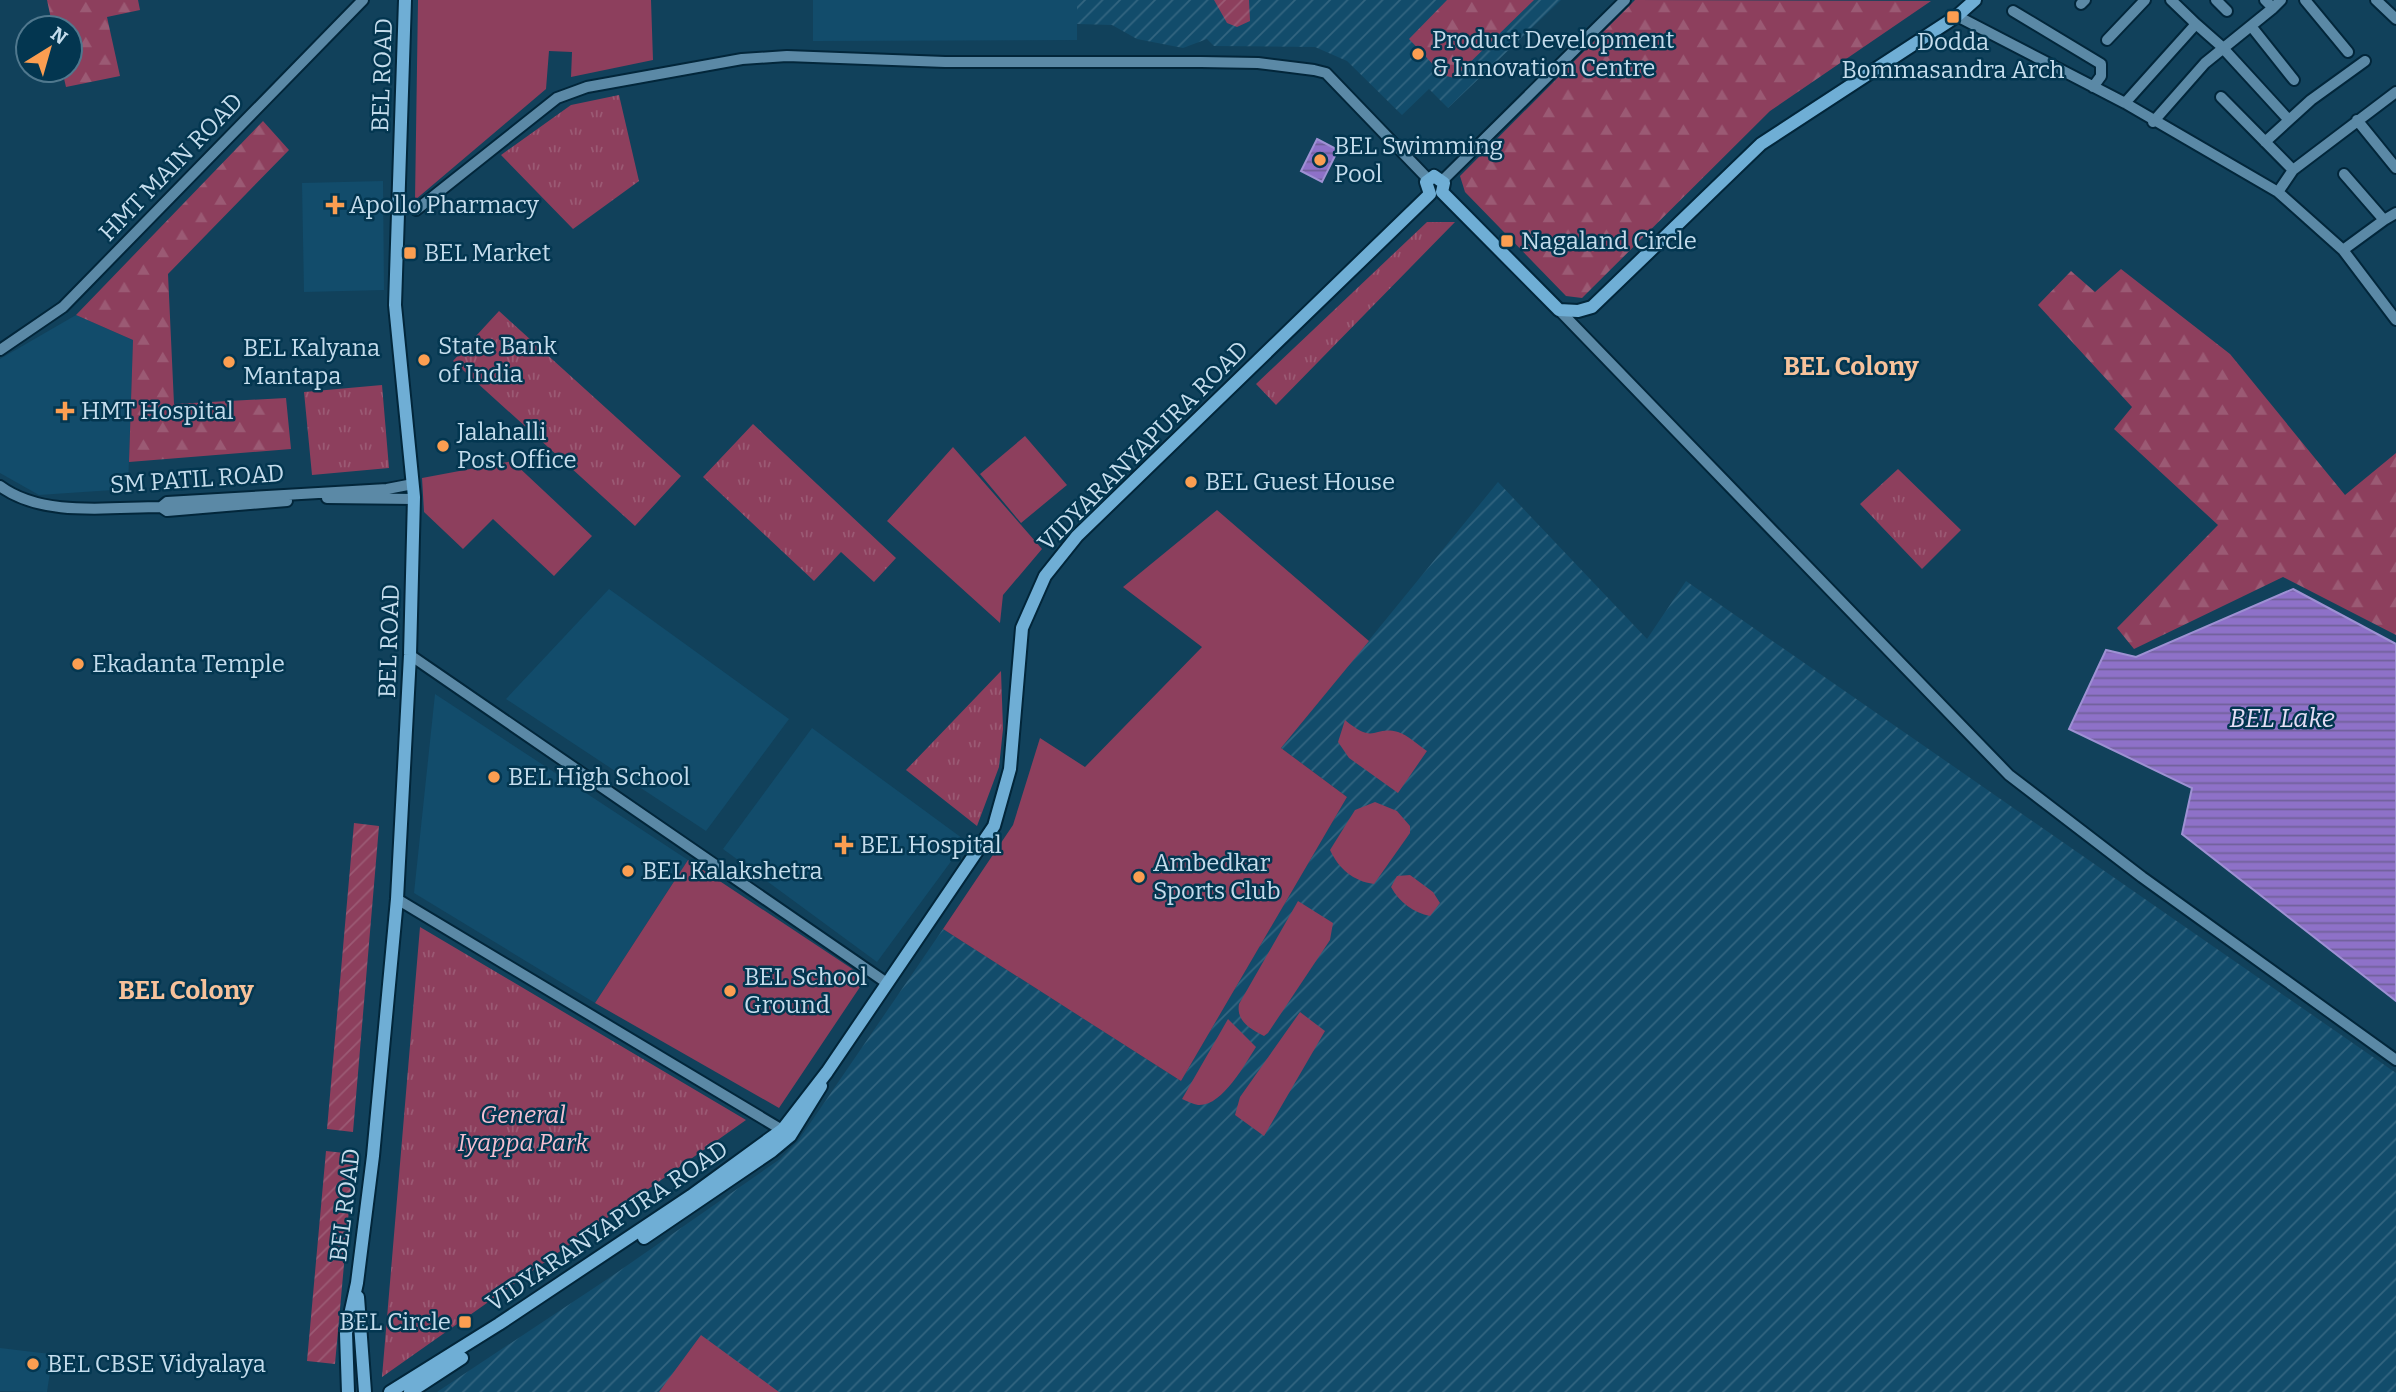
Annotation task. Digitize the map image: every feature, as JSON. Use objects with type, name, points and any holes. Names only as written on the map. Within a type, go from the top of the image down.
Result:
[{"type":"main road","name":"BEL ROAD","points":[[348,1392],[346,1334],[357,1283],[373,1156],[397,899],[410,656],[414,499],[395,305],[405,0]]},
{"type":"main road","points":[[1428,179],[1425,185],[1438,189],[1559,310],[1578,311],[1592,307],[1761,144],[1957,16],[1969,2]]},
{"type":"main road","name":"VIDYARANYAPURA ROAD","points":[[410,1392],[697,1203],[786,1133],[818,1093],[827,1072],[994,826],[1011,760],[1021,628],[1045,576],[1077,536],[1438,189]]},
{"type":"main road","name":"VIDYARANYAPURA ROAD","points":[[390,1392],[522,1309],[786,1133]]},
{"type":"main road","name":"BEL ROAD","points":[[357,1283],[365,1392]]},
{"type":"street","name":"HMT MAIN ROAD","points":[[0,350],[64,307],[363,0]]},
{"type":"street","points":[[1438,189],[1625,0]]},
{"type":"street","points":[[2107,40],[2145,0]]},
{"type":"street","points":[[2171,0],[2223,48],[2288,119]]},
{"type":"street","points":[[2216,0],[2227,11]]},
{"type":"street","points":[[2379,1],[2396,19]]},
{"type":"street","points":[[2312,2],[2348,52]]},
{"type":"street","points":[[2153,122],[2205,63],[2251,26],[2273,3]]},
{"type":"street","points":[[2013,11],[2101,64],[2101,76],[2093,87]]},
{"type":"street","points":[[1957,16],[2125,103],[2153,122],[2278,192],[2343,250],[2396,320]]},
{"type":"street","points":[[2125,103],[2196,24]]},
{"type":"street","points":[[2251,26],[2294,80]]},
{"type":"street","points":[[416,210],[546,105],[573,91],[603,83],[768,56],[945,62],[1236,63],[1314,70],[1326,73],[1428,179]]},
{"type":"street","points":[[2265,142],[2288,119],[2365,61]]},
{"type":"street","points":[[2278,192],[2293,170],[2396,92]]},
{"type":"street","points":[[2221,97],[2293,170]]},
{"type":"street","points":[[2357,120],[2396,168]]},
{"type":"street","points":[[2344,174],[2384,220]]},
{"type":"street","points":[[2343,250],[2396,212]]},
{"type":"street","points":[[1559,310],[2009,775],[2142,877],[2396,1059]]},
{"type":"street","name":"SM PATIL ROAD","points":[[161,507],[167,502],[387,489],[413,484]]},
{"type":"street","name":"SM PATIL ROAD","points":[[0,486],[11,495],[42,504],[161,507],[167,511],[297,500],[414,499]]},
{"type":"street","points":[[410,656],[887,983]]},
{"type":"street","points":[[397,899],[786,1133]]},
{"type":"shaded area","points":[[813,0],[1077,0],[1077,40],[813,41]]},
{"type":"shaded area","name":"Product Development & Innovation Centre","points":[[1077,0],[1561,0],[1448,108],[1429,89],[1402,115],[1347,61],[1315,47],[1214,46],[1207,39],[1183,48],[1137,39],[1112,25],[1077,24]]},
{"type":"shaded area","points":[[383,181],[384,290],[304,292],[302,183]]},
{"type":"shaded area","name":"HMT Hospital","points":[[76,315],[133,340],[128,489],[39,495],[0,473],[0,359]]},
{"type":"shaded area","points":[[1498,482],[1647,639],[1686,581],[2396,1073],[2396,1392],[437,1392],[612,1276],[780,1159],[798,1141],[943,929],[1181,1081],[1347,797],[1281,748]]},
{"type":"shaded area","points":[[609,589],[789,719],[706,831],[506,699]]},
{"type":"shaded area","name":"BEL High School","points":[[435,694],[688,860],[595,1003],[414,893]]},
{"type":"shaded area","name":"BEL Hospital","points":[[812,728],[966,841],[877,962],[723,849]]},
{"type":"shaded area","name":"BEL CBSE Vidyalaya","points":[[0,1348],[67,1356],[65,1373],[50,1372],[47,1392],[0,1391]]},
{"type":"green space","points":[[47,0],[138,0],[140,10],[107,17],[120,76],[84,83],[84,14],[50,14]]},
{"type":"green space","points":[[418,0],[651,0],[653,60],[571,77],[572,52],[549,51],[546,89],[415,200]]},
{"type":"green space","points":[[1214,0],[1249,0],[1250,21],[1237,27],[1227,23]]},
{"type":"green space","points":[[1447,0],[1534,0],[1454,78],[1443,75],[1409,39]]},
{"type":"green space","points":[[1635,0],[1931,1],[1770,111],[1582,298],[1566,296],[1465,192],[1460,176]]},
{"type":"green space","points":[[619,95],[639,181],[573,229],[501,155],[571,105]]},
{"type":"green space","points":[[263,121],[289,150],[168,274],[174,404],[286,398],[291,449],[129,462],[133,340],[76,315]]},
{"type":"green space","points":[[1427,222],[1455,222],[1276,405],[1256,384]]},
{"type":"green space","points":[[2121,269],[2230,354],[2345,495],[2396,453],[2396,635],[2283,577],[2134,649],[2117,628],[2218,525],[2114,429],[2132,407],[2038,305],[2071,271],[2095,292]]},
{"type":"green space","points":[[499,311],[681,476],[635,526],[453,361]]},
{"type":"green space","points":[[382,385],[389,468],[312,475],[304,392]]},
{"type":"green space","points":[[753,424],[896,558],[874,582],[841,552],[814,581],[703,477]]},
{"type":"green space","points":[[1025,436],[1067,485],[1021,523],[980,474]]},
{"type":"green space","points":[[953,447],[1042,549],[1003,595],[1000,623],[887,521]]},
{"type":"green space","points":[[512,461],[592,536],[554,576],[493,519],[463,549],[424,512],[422,478]]},
{"type":"green space","points":[[1898,469],[1961,530],[1922,569],[1860,504]]},
{"type":"green space","name":"Ambedkar Sports Club","points":[[1217,510],[1369,641],[1281,748],[1347,797],[1181,1081],[943,929],[1013,825],[1040,738],[1085,767],[1202,647],[1123,587]]},
{"type":"green space","points":[[1001,671],[1003,729],[999,767],[977,826],[906,770]]},
{"type":"green space","points":[[1345,720],[1363,732],[1398,732],[1427,751],[1398,793],[1349,758],[1338,742]]},
{"type":"green space","points":[[1375,802],[1397,811],[1410,826],[1410,833],[1374,884],[1348,873],[1330,850],[1355,810]]},
{"type":"green space","points":[[354,823],[379,826],[353,1132],[327,1129]]},
{"type":"green space","name":"BEL School Ground","points":[[688,860],[866,978],[779,1108],[595,1003]]},
{"type":"green space","points":[[1410,875],[1433,892],[1440,903],[1430,916],[1408,906],[1391,887],[1397,876]]},
{"type":"green space","points":[[1298,901],[1333,923],[1330,940],[1264,1036],[1242,1020],[1239,1004]]},
{"type":"green space","name":"General Iyappa Park","points":[[420,927],[746,1120],[382,1377]]},
{"type":"green space","points":[[1300,1012],[1325,1031],[1264,1136],[1235,1115],[1240,1097]]},
{"type":"green space","points":[[1228,1019],[1256,1047],[1232,1083],[1216,1099],[1198,1105],[1182,1099]]},
{"type":"green space","points":[[326,1151],[354,1154],[335,1364],[307,1361]]},
{"type":"green space","points":[[701,1335],[779,1392],[659,1392]]},
{"type":"water","name":"BEL Swimming Pool","points":[[1317,139],[1338,150],[1322,182],[1301,171]]},
{"type":"water","name":"BEL Lake","points":[[2293,589],[2396,644],[2396,1001],[2182,834],[2192,788],[2069,729],[2106,650],[2136,657]]},
{"type":"place","name":"Dodda Bommasandra Arch","points":[[1953,17]]},
{"type":"place","name":"Product Development & Innovation Centre","points":[[1418,54]]},
{"type":"place","name":"BEL Swimming Pool","points":[[1320,160]]},
{"type":"place","name":"Apollo Pharmacy","points":[[335,205]]},
{"type":"place","name":"Nagaland Circle","points":[[1507,241]]},
{"type":"place","name":"BEL Market","points":[[410,253]]},
{"type":"place","name":"State Bank of India","points":[[424,360]]},
{"type":"place","name":"BEL Kalyana Mantapa","points":[[229,362]]},
{"type":"place","name":"HMT Hospital","points":[[65,411]]},
{"type":"place","name":"Jalahalli Post Office","points":[[443,446]]},
{"type":"place","name":"BEL Guest House","points":[[1191,482]]},
{"type":"place","name":"Ekadanta Temple","points":[[78,664]]},
{"type":"place","name":"BEL High School","points":[[494,777]]},
{"type":"place","name":"BEL Hospital","points":[[844,845]]},
{"type":"place","name":"BEL Kalakshetra","points":[[628,871]]},
{"type":"place","name":"Ambedkar Sports Club","points":[[1139,877]]},
{"type":"place","name":"BEL School Ground","points":[[730,991]]},
{"type":"place","name":"BEL Circle","points":[[465,1322]]},
{"type":"place","name":"BEL CBSE Vidyalaya","points":[[33,1364]]},
{"type":"district","name":"BEL Colony","points":[[1851,366]]},
{"type":"district","name":"BEL Colony","points":[[186,990]]}]
